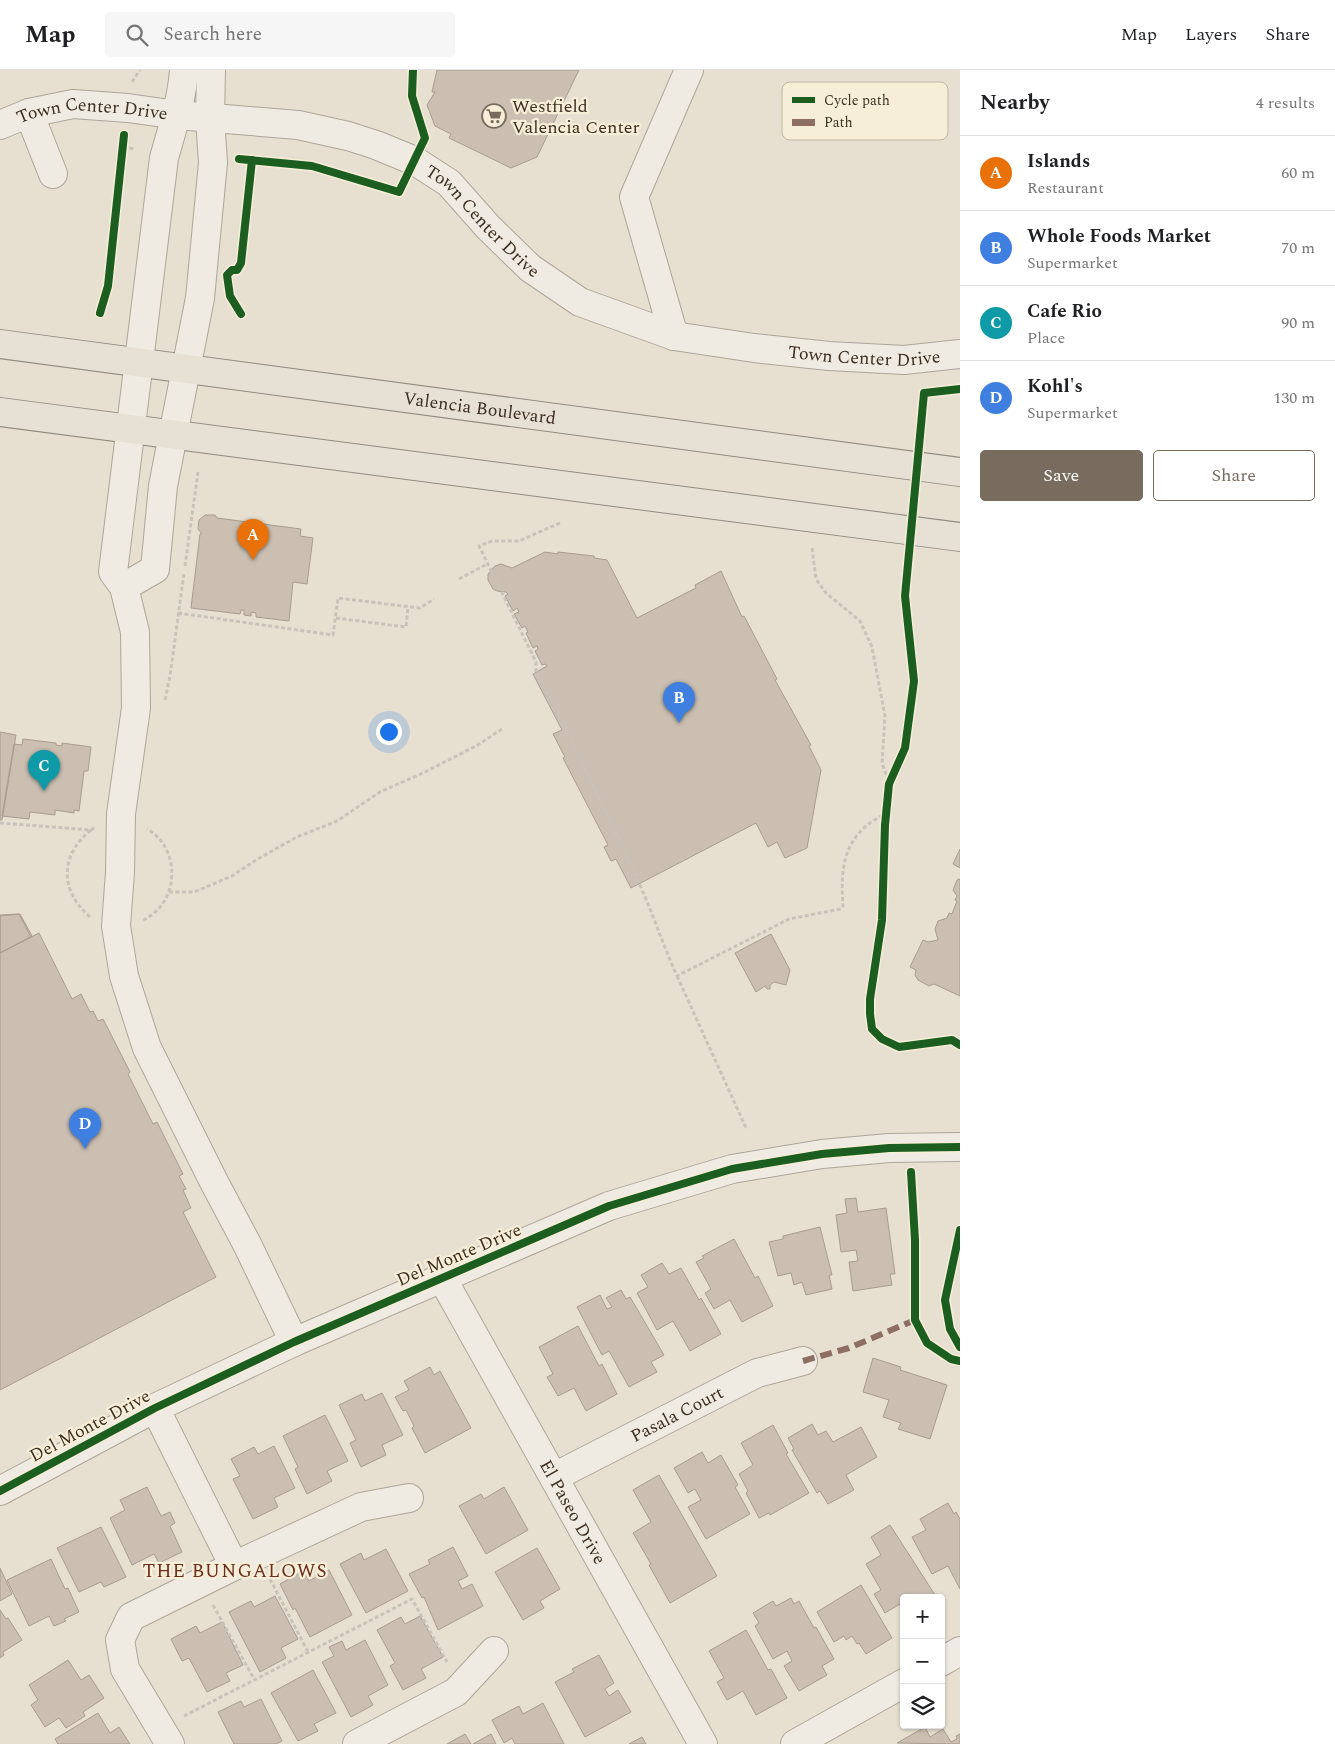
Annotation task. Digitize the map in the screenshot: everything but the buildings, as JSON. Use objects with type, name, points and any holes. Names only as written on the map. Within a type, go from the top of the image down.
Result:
[{"type":"main road","name":"Valencia Boulevard","points":[[0,344],[960,472]]},
{"type":"main road","points":[[0,412],[960,537]]},
{"type":"street","points":[[184,70],[183,86],[164,158],[112,572],[124,587],[135,632],[136,708],[121,814],[120,872],[116,926],[124,976],[147,1048],[248,1246],[294,1342]]},
{"type":"street","points":[[124,587],[155,569],[163,486],[200,298],[213,163],[210,118],[211,70]]},
{"type":"street","points":[[674,336],[634,197],[689,70]]},
{"type":"street","name":"Town Center Drive","points":[[0,125],[29,113],[73,104],[298,125],[348,136],[376,145],[414,161],[449,183],[488,227],[530,268],[580,302],[674,336],[829,356],[904,360],[960,354]]},
{"type":"street","points":[[29,113],[54,174]]},
{"type":"street","name":"Del Monte Drive","points":[[0,1491],[155,1408],[294,1342],[609,1206],[732,1169],[822,1154],[889,1148],[960,1147]]},
{"type":"street","name":"El Paseo Drive","points":[[442,1278],[702,1744]]},
{"type":"street","name":"Pasala Court","points":[[554,1477],[757,1373],[802,1360]]},
{"type":"street","points":[[155,1408],[234,1566]]},
{"type":"street","points":[[170,1744],[125,1669],[120,1640],[131,1617],[234,1566],[361,1507],[409,1498]]},
{"type":"street","points":[[357,1744],[456,1692],[494,1651]]},
{"type":"street","points":[[945,1660],[960,1652]]},
{"type":"street","points":[[795,1744],[902,1684]]},
{"type":"path","points":[[132,82],[140,70]]},
{"type":"path","points":[[100,313],[108,286],[124,135]]},
{"type":"path","points":[[123,148],[135,149]]},
{"type":"path","points":[[227,275],[232,270],[238,270],[242,263],[252,160]]},
{"type":"path","points":[[229,289],[230,296],[241,314]]},
{"type":"path","points":[[960,389],[924,393],[905,596],[914,681],[905,748],[889,784],[886,813],[882,920],[870,999],[872,1029],[882,1040],[899,1047],[952,1040],[960,1045]]},
{"type":"path","points":[[164,704],[170,676],[198,472]]},
{"type":"path","points":[[560,523],[519,541],[492,541],[478,546],[536,662],[536,672],[552,700],[640,884],[654,917],[663,946],[747,1130]]},
{"type":"path","points":[[812,548],[816,579],[826,592],[860,621],[872,647],[885,716],[882,763],[889,784]]},
{"type":"path","points":[[459,579],[486,564]]},
{"type":"path","points":[[178,613],[334,635],[338,598],[420,608],[434,599]]},
{"type":"path","points":[[336,618],[406,627],[408,607]]},
{"type":"path","points":[[169,892],[194,892],[232,876],[297,837],[337,821],[380,792],[425,772],[467,750],[502,728]]},
{"type":"path","points":[[677,976],[789,919],[841,909],[843,906],[841,877],[848,849],[866,826],[886,813]]},
{"type":"path","points":[[0,823],[91,830]]},
{"type":"path","points":[[911,1172],[915,1240],[915,1320],[928,1343],[951,1359],[960,1362]]},
{"type":"path","points":[[960,1230],[946,1300],[950,1329],[960,1347]]},
{"type":"path","points":[[268,1575],[308,1652]]},
{"type":"path","points":[[183,1716],[412,1599],[447,1662]]},
{"type":"path","points":[[212,1603],[254,1679]]},
{"type":"marked path","points":[[803,1361],[849,1348],[915,1320]]},
{"type":"cycle path","points":[[239,159],[312,166],[399,192],[425,138],[412,96],[413,70]]},
{"type":"cycle path","points":[[100,313],[108,286],[124,135]]},
{"type":"cycle path","points":[[241,314],[230,296],[227,275],[232,270],[237,270],[241,263],[252,160]]},
{"type":"cycle path","points":[[960,389],[924,393],[905,596],[914,681],[905,748],[889,784],[885,825],[882,920],[870,999],[872,1029],[882,1039],[899,1047],[952,1040],[960,1045]]},
{"type":"cycle path","points":[[0,1491],[155,1408],[294,1342],[609,1206],[732,1169],[822,1154],[889,1148],[960,1147]]},
{"type":"cycle path","points":[[911,1172],[915,1240],[915,1320],[927,1343],[951,1359],[960,1361]]},
{"type":"cycle path","points":[[960,1230],[945,1300],[950,1329],[960,1347]]},
{"type":"place","name":"Westfield Valencia Center","points":[[494,116]]},
{"type":"place","name":"Islands","points":[[253,560]]},
{"type":"place","name":"Whole Foods Market","points":[[679,723]]},
{"type":"place","name":"Cafe Rio","points":[[44,791]]},
{"type":"place","name":"Kohl's","points":[[85,1149]]},
{"type":"district","name":"THE BUNGALOWS","points":[[235,1571]]}]
